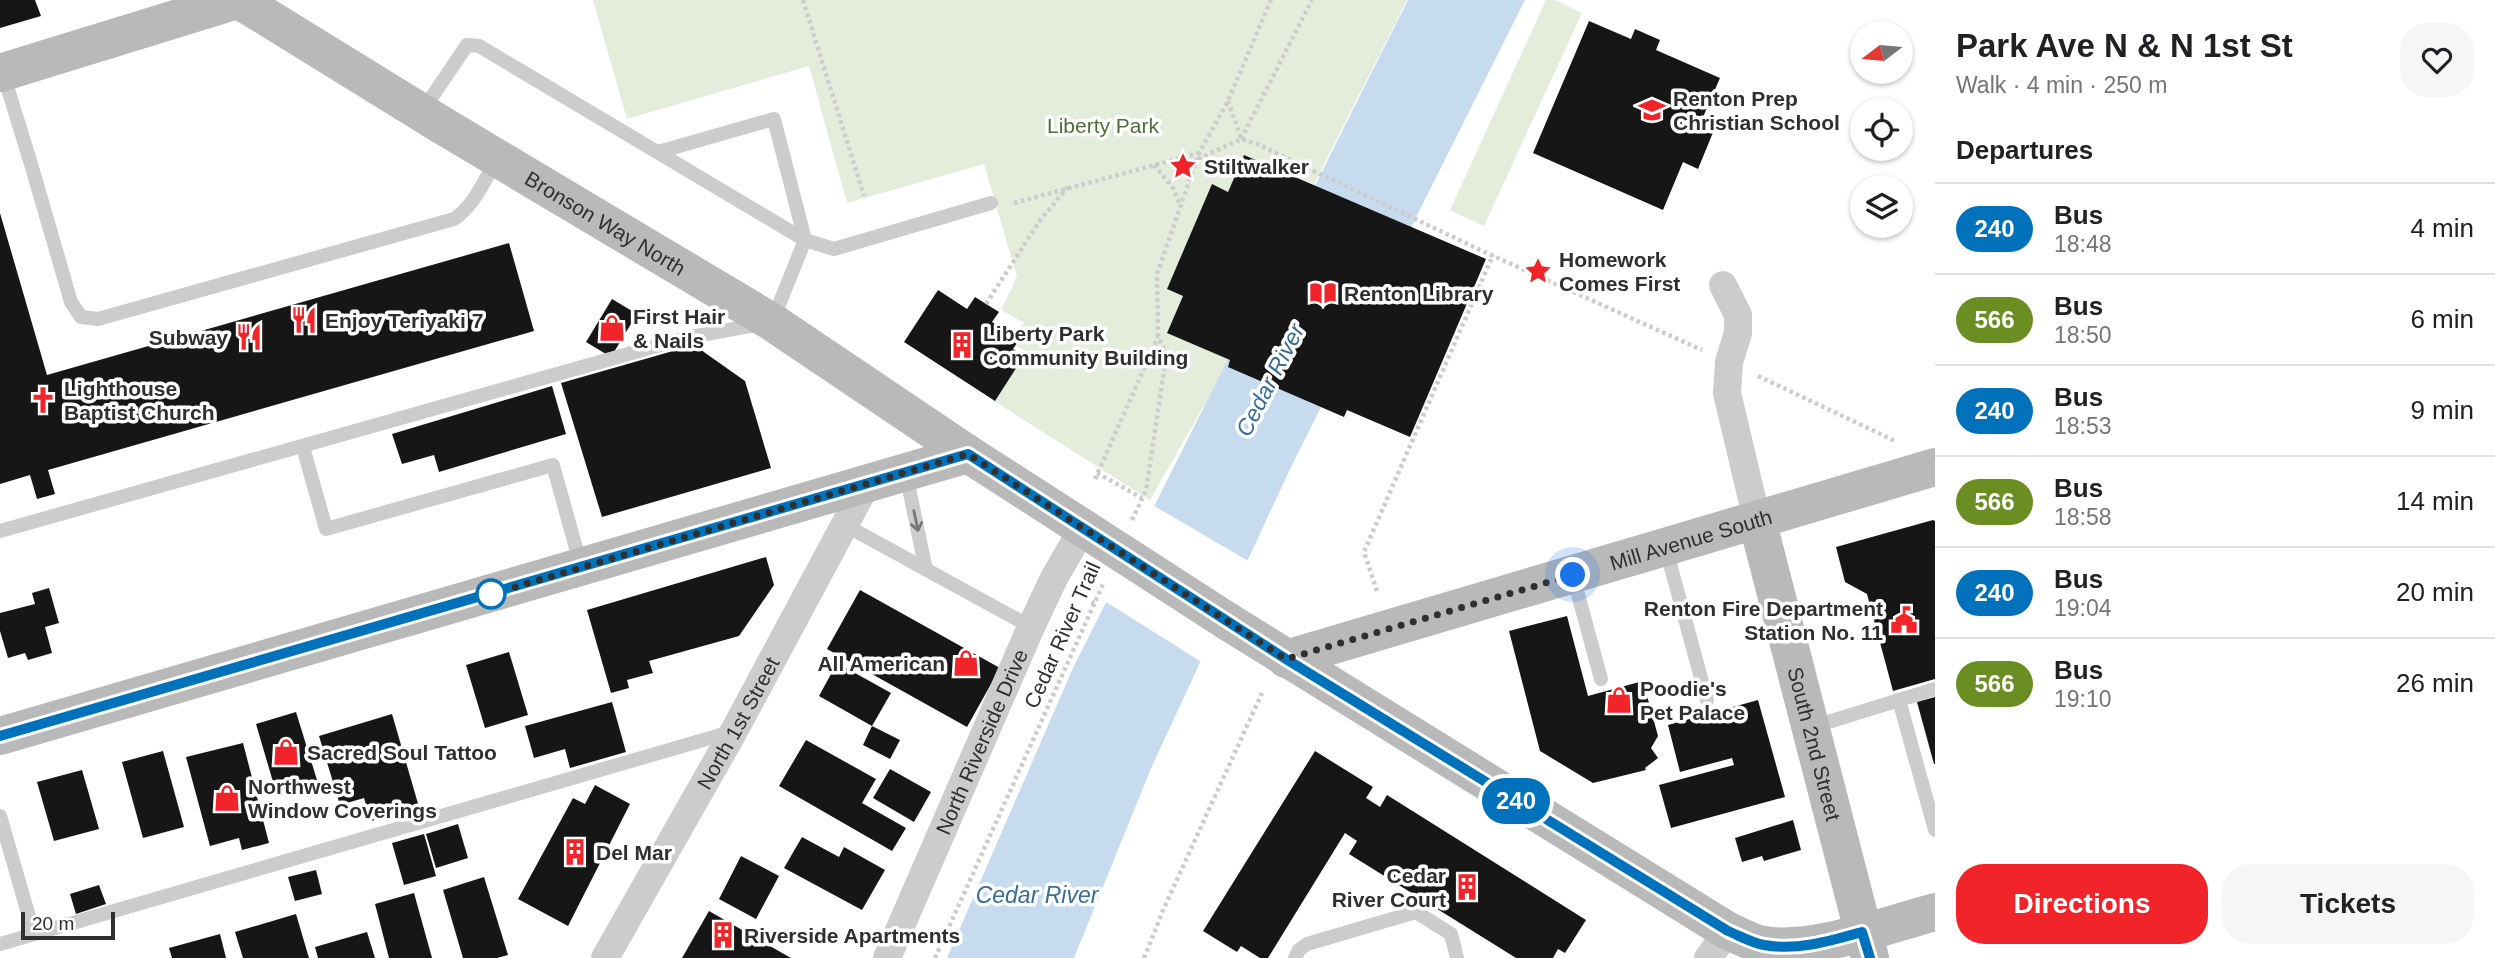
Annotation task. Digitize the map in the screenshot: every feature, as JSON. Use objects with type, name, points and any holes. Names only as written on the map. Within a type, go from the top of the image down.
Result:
[{"type":"main road","points":[[1,72],[238,0]]},
{"type":"main road","name":"Bronson Way North","points":[[238,0],[772,322],[968,454],[1283,657],[1718,945],[1796,946],[1828,942],[1866,945],[1935,912]]},
{"type":"main road","points":[[0,736],[968,454]]},
{"type":"main road","name":"Mill Avenue South","points":[[1283,657],[1573,575],[1935,467]]},
{"type":"main road","name":"South 2nd Street","points":[[1757,520],[1866,945]]},
{"type":"street","name":"South 2nd Street","points":[[1723,285],[1738,315],[1738,333],[1727,378],[1730,410],[1757,520]]},
{"type":"street","name":"North 1st Street","points":[[605,958],[734,731],[866,485]]},
{"type":"street","name":"North Riverside Drive","points":[[887,958],[1031,627],[1054,578],[1083,528]]},
{"type":"lane","points":[[422,112],[467,44],[479,46],[805,240],[834,249],[991,203]]},
{"type":"lane","points":[[1,72],[71,302],[81,317],[98,319],[454,219],[463,214],[498,159]]},
{"type":"lane","points":[[0,531],[685,338],[772,322],[805,240],[774,119],[658,152]]},
{"type":"lane","points":[[303,447],[326,529],[553,465],[582,567]]},
{"type":"lane","points":[[906,473],[926,570]]},
{"type":"lane","points":[[845,525],[1031,627]]},
{"type":"lane","points":[[1665,547],[1707,700]]},
{"type":"lane","points":[[1573,575],[1601,679]]},
{"type":"lane","points":[[1810,727],[1935,689]]},
{"type":"lane","points":[[1899,700],[1935,830]]},
{"type":"lane","points":[[0,944],[734,731]]},
{"type":"lane","points":[[0,816],[34,934]]},
{"type":"lane","points":[[1295,958],[1299,950],[1307,944],[1416,912],[1451,934],[1457,958]]},
{"type":"path","points":[[803,0],[864,196]]},
{"type":"path","points":[[1132,521],[1146,491],[1165,364],[1163,347],[1158,336],[1157,274],[1199,153],[1228,101],[1270,0]]},
{"type":"path","points":[[1197,160],[1241,139],[1312,0]]},
{"type":"path","points":[[1228,101],[1241,139]]},
{"type":"path","points":[[1241,139],[1255,143],[1730,362],[1904,446]]},
{"type":"path","points":[[991,203],[996,208],[1069,186],[1199,153]]},
{"type":"path","points":[[1154,164],[1172,188],[1181,206]]},
{"type":"path","points":[[986,304],[1041,219],[1069,186]]},
{"type":"path","points":[[1377,591],[1364,552],[1491,254]]},
{"type":"path","points":[[1095,479],[1158,336]]},
{"type":"path","points":[[1097,472],[1143,498]]},
{"type":"path","name":"Cedar River Trail","points":[[936,958],[1105,579]]},
{"type":"path","points":[[1144,958],[1262,693]]},
{"type":"green space","name":"Liberty Park","points":[[593,0],[1407,0],[1314,184],[1244,155],[1228,192],[1212,185],[1167,289],[1183,296],[1167,332],[1230,360],[1150,500],[994,401],[1027,352],[1011,343],[1024,323],[1001,310],[1017,277],[984,164],[847,203],[809,66],[627,119]]},
{"type":"green space","points":[[1546,0],[1555,0],[1582,13],[1484,226],[1450,210]]},
{"type":"water","name":"Cedar River","points":[[1408,0],[1525,0],[1291,467],[1152,766],[1074,958],[947,958],[1073,668]]},
{"type":"pier","points":[[1151,504],[1250,562],[1203,663],[1103,600]]},
{"type":"building","points":[[0,0],[35,0],[41,16],[0,28]]},
{"type":"building","points":[[1589,21],[1631,39],[1635,29],[1660,40],[1656,50],[1720,78],[1700,124],[1714,130],[1698,169],[1683,162],[1663,210],[1533,153]]},
{"type":"building","name":"Renton Library","points":[[1244,155],[1486,259],[1410,437],[1347,410],[1344,417],[1228,367],[1230,360],[1167,333],[1183,296],[1167,289],[1212,184],[1228,192]]},
{"type":"building","points":[[0,213],[47,375],[509,243],[534,331],[48,470],[55,494],[37,499],[30,475],[0,484]]},
{"type":"building","name":"Liberty Park Community Building","points":[[938,290],[967,309],[975,297],[999,312],[992,322],[1019,340],[1013,349],[1024,356],[995,401],[904,342]]},
{"type":"building","name":"First Hair & Nails","points":[[612,299],[637,314],[611,357],[586,342]]},
{"type":"building","points":[[694,345],[745,381],[771,468],[602,517],[561,383]]},
{"type":"building","points":[[552,386],[566,434],[439,472],[434,455],[402,464],[392,434]]},
{"type":"building","name":"Renton Fire Department Station No. 11","points":[[1933,520],[1935,679],[1893,691],[1867,594],[1845,582],[1836,547]]},
{"type":"building","points":[[766,557],[774,585],[739,636],[649,661],[653,673],[627,680],[629,688],[611,693],[587,610]]},
{"type":"building","points":[[49,588],[59,623],[45,627],[52,653],[28,660],[25,653],[8,658],[0,631],[0,613],[35,604],[32,593]]},
{"type":"building","points":[[860,590],[1000,668],[967,727],[827,649]]},
{"type":"building","points":[[1567,616],[1588,696],[1643,681],[1658,736],[1651,748],[1658,758],[1645,768],[1646,770],[1593,783],[1540,751],[1509,631]]},
{"type":"building","points":[[509,652],[528,715],[485,728],[466,665]]},
{"type":"building","points":[[837,663],[891,693],[872,726],[819,696]]},
{"type":"building","points":[[1935,697],[1935,764],[1934,764],[1917,702]]},
{"type":"building","points":[[1758,700],[1785,797],[1671,828],[1659,785],[1734,765],[1732,758],[1680,772],[1668,725]]},
{"type":"building","points":[[612,702],[626,752],[570,768],[565,749],[534,758],[525,726]]},
{"type":"building","name":"Sacred Soul Tattoo","points":[[296,712],[317,780],[276,792],[256,724]]},
{"type":"building","points":[[392,714],[419,807],[371,821],[364,798],[340,805],[319,736]]},
{"type":"building","points":[[872,726],[900,740],[890,759],[863,745]]},
{"type":"building","points":[[806,740],[876,779],[862,803],[906,828],[892,851],[779,786]]},
{"type":"building","name":"Northwest Window Coverings","points":[[243,743],[269,843],[242,850],[239,838],[210,846],[186,757]]},
{"type":"building","points":[[163,751],[184,827],[143,838],[122,762]]},
{"type":"building","name":"Cedar River Court","points":[[1315,751],[1373,787],[1366,798],[1380,807],[1387,795],[1586,920],[1565,953],[1558,949],[1553,958],[1516,958],[1349,854],[1357,841],[1345,833],[1268,958],[1260,958],[1241,946],[1237,952],[1203,931]]},
{"type":"building","points":[[890,769],[931,792],[914,822],[873,798]]},
{"type":"building","points":[[82,770],[99,829],[54,841],[37,782]]},
{"type":"building","name":"Del Mar","points":[[595,785],[630,804],[568,926],[518,899],[573,798],[585,804]]},
{"type":"building","points":[[1793,820],[1801,850],[1764,861],[1762,856],[1742,862],[1735,838]]},
{"type":"building","points":[[458,824],[468,858],[436,868],[426,834]]},
{"type":"building","points":[[424,834],[436,876],[404,885],[392,843]]},
{"type":"building","points":[[802,837],[839,857],[844,847],[885,870],[862,910],[784,868]]},
{"type":"building","points":[[741,856],[779,876],[756,919],[719,899]]},
{"type":"building","points":[[316,870],[322,894],[295,901],[288,877]]},
{"type":"building","points":[[484,877],[508,955],[497,958],[463,958],[443,890]]},
{"type":"building","points":[[99,885],[106,904],[76,914],[70,894]]},
{"type":"building","points":[[414,893],[432,958],[389,958],[375,904]]},
{"type":"building","name":"Riverside Apartments","points":[[709,911],[791,958],[682,958]]},
{"type":"building","points":[[296,914],[309,958],[243,958],[235,932]]},
{"type":"building","points":[[367,932],[375,958],[318,958],[315,947]]},
{"type":"building","points":[[220,934],[226,958],[172,958],[169,948]]},
{"type":"bus line","name":"240","points":[[0,736],[968,454],[1286,659],[1728,931],[1763,945],[1796,946],[1828,942],[1862,932],[1870,958]]},
{"type":"place","name":"Renton Prep Christian School","points":[[1652,110]]},
{"type":"place","name":"Stiltwalker","points":[[1183,166]]},
{"type":"place","name":"Homework Comes First","points":[[1538,271]]},
{"type":"place","name":"Renton Library","points":[[1323,293]]},
{"type":"place","name":"Enjoy Teriyaki 7","points":[[304,320]]},
{"type":"place","name":"First Hair & Nails","points":[[612,328]]},
{"type":"place","name":"Subway","points":[[249,337]]},
{"type":"place","name":"Liberty Park Community Building","points":[[962,345]]},
{"type":"place","name":"Lighthouse Baptist Church","points":[[43,400]]},
{"type":"place","name":"Renton Fire Department Station No. 11","points":[[1904,620]]},
{"type":"place","name":"All American","points":[[966,663]]},
{"type":"place","name":"Poodie's Pet Palace","points":[[1619,700]]},
{"type":"place","name":"Sacred Soul Tattoo","points":[[286,752]]},
{"type":"place","name":"Northwest Window Coverings","points":[[227,798]]},
{"type":"place","name":"Del Mar","points":[[575,852]]},
{"type":"place","name":"Cedar River Court","points":[[1467,887]]},
{"type":"place","name":"Riverside Apartments","points":[[723,935]]},
{"type":"route","points":[[491,594],[968,454],[1286,659],[1573,575]]}]
